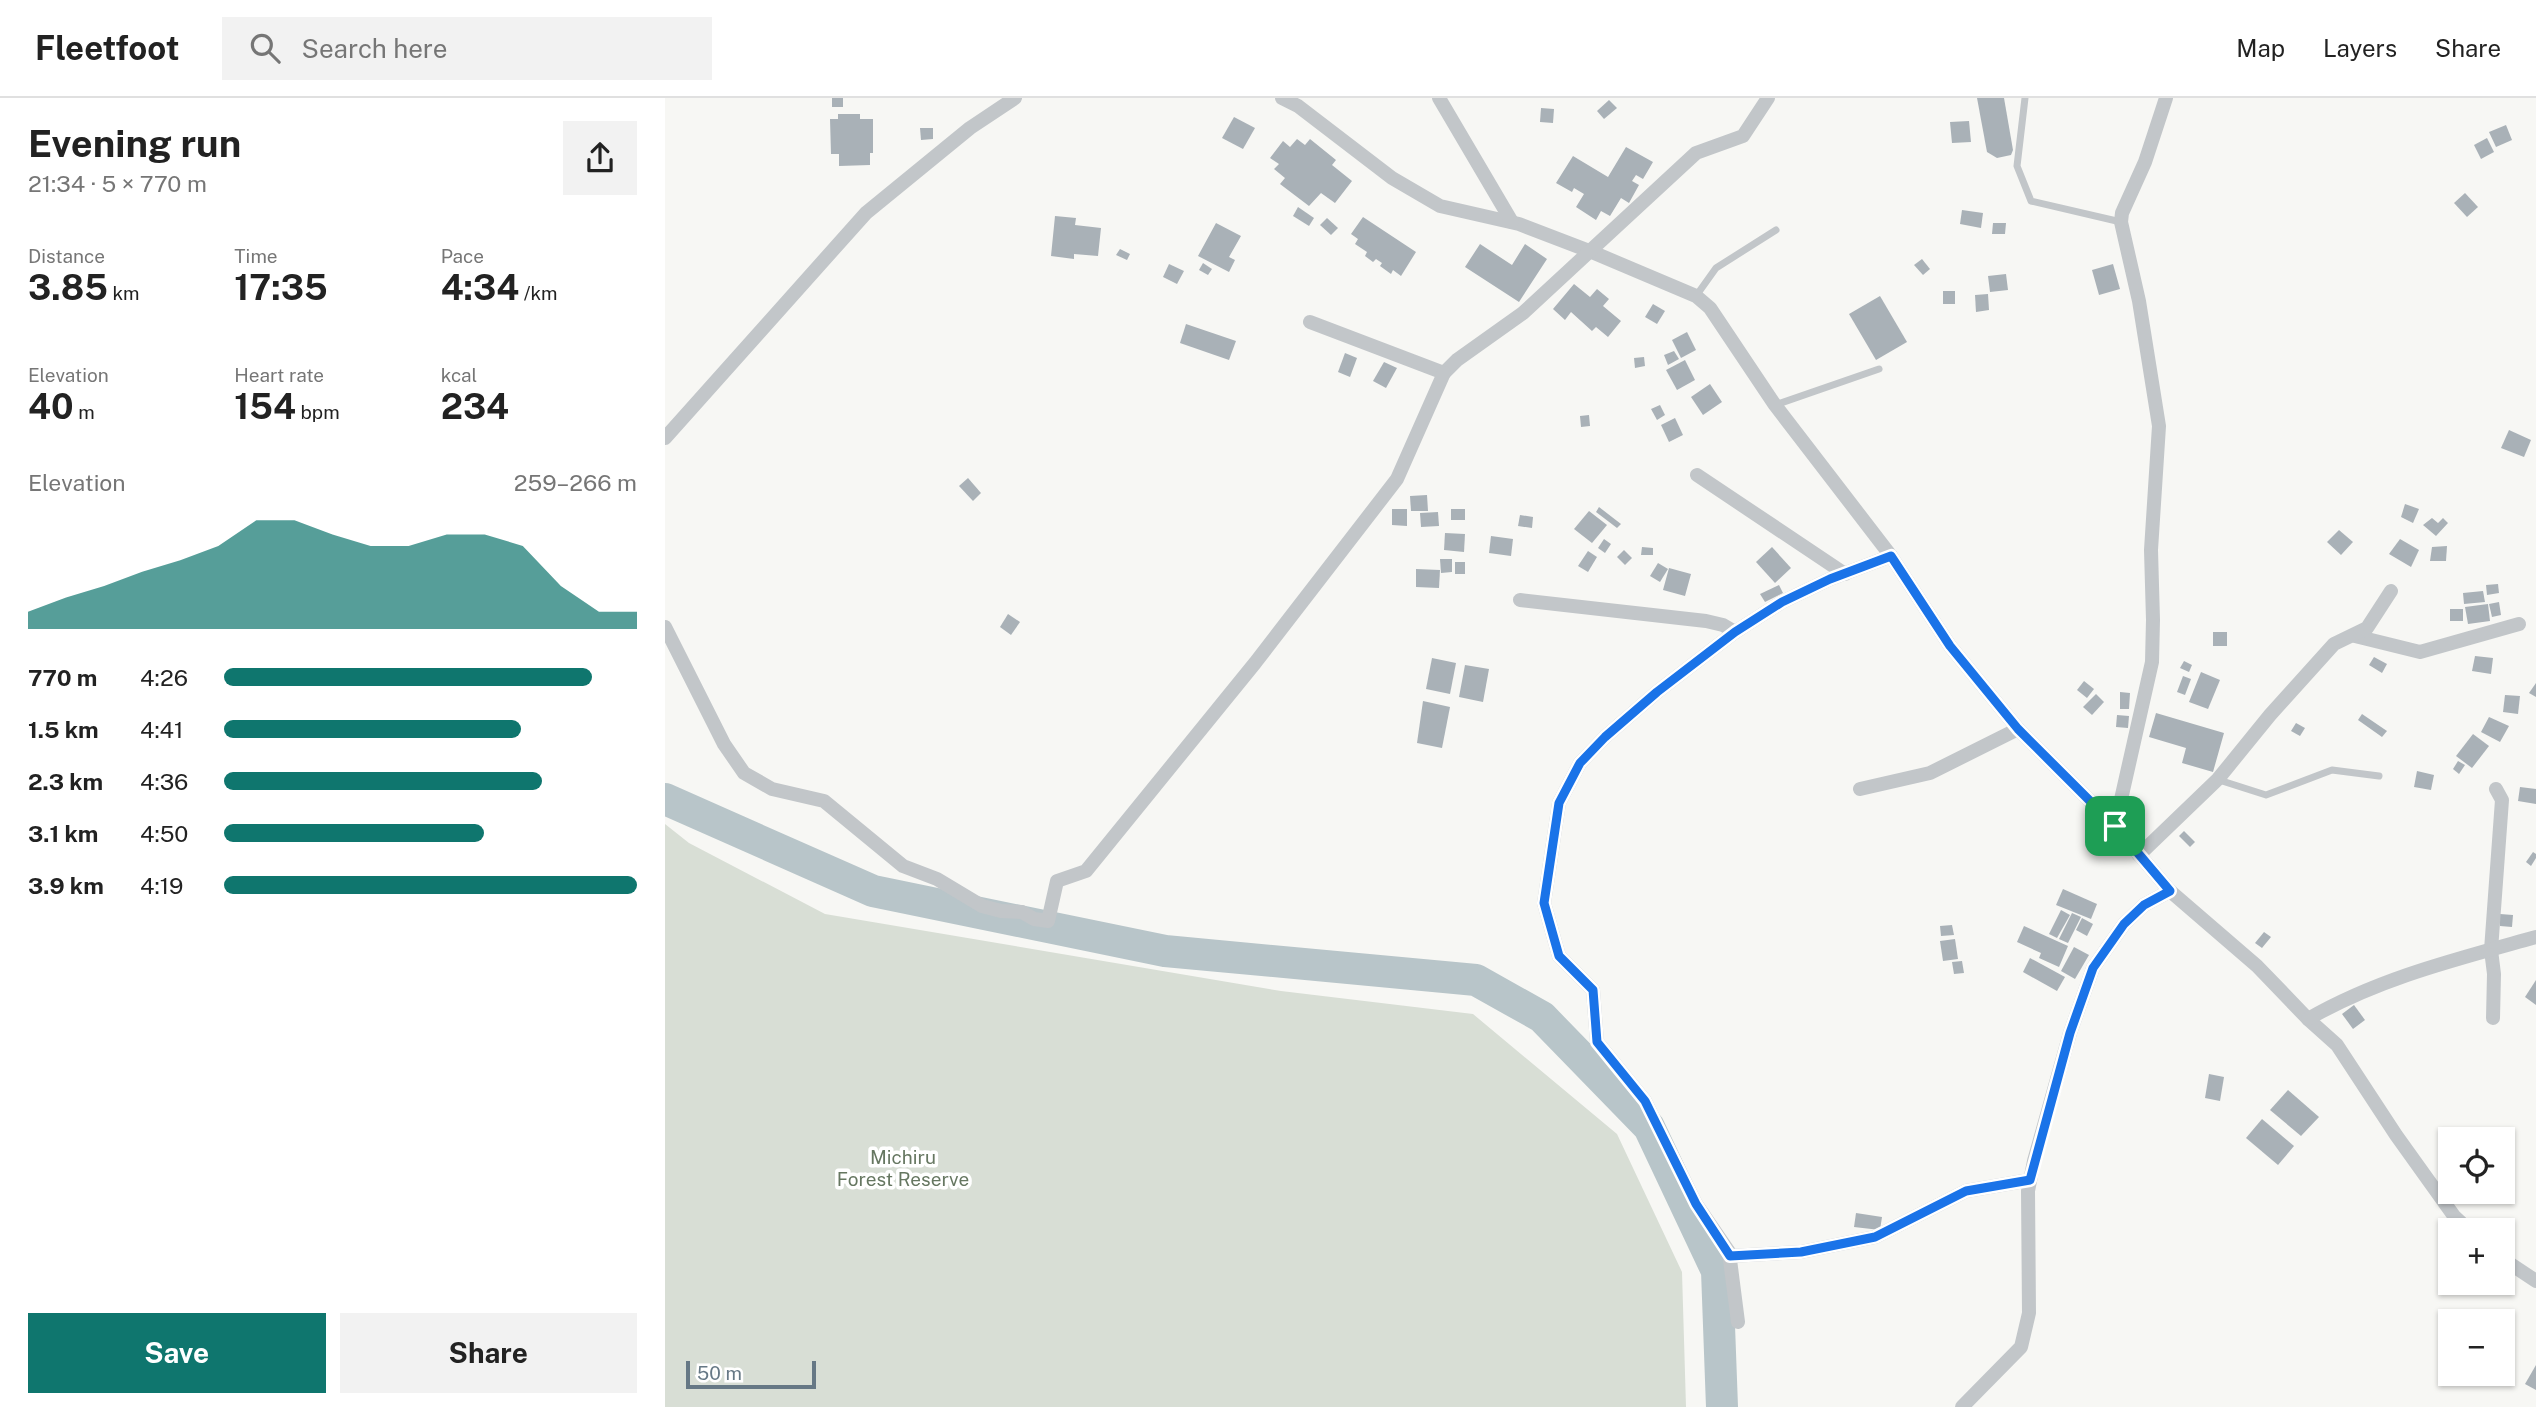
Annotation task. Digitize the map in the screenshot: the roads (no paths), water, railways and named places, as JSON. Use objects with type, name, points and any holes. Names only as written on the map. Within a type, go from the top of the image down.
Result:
[{"type":"street","points":[[665,438],[866,213],[970,128],[1015,98]]},
{"type":"street","points":[[1282,98],[1298,106],[1392,178],[1440,206],[1512,222],[1592,252],[1696,296],[1710,308],[1775,405],[1891,556],[1950,646],[2018,729],[2115,826],[2170,891],[2257,966],[2337,1045],[2403,1145],[2456,1218]]},
{"type":"street","points":[[1439,98],[1512,222]]},
{"type":"street","points":[[665,627],[724,744],[744,773],[772,789],[824,801],[903,866],[937,879],[982,906],[1001,911],[1022,912],[1034,919],[1048,921],[1057,881],[1086,871],[1255,663],[1397,479],[1444,373],[1457,360],[1523,313],[1696,153],[1742,136],[1768,98]]},
{"type":"street","points":[[2115,826],[2152,662],[2151,550],[2159,426],[2139,301],[2121,222],[2126,202],[2145,162],[2167,98]]},
{"type":"street","points":[[1310,322],[1444,373]]},
{"type":"street","points":[[1697,475],[1845,574]]},
{"type":"street","points":[[1738,1322],[1730,1256],[1696,1204],[1645,1101],[1597,1042],[1593,990],[1559,956],[1544,903],[1559,803],[1580,763],[1605,737],[1657,692],[1735,632],[1782,602],[1891,556]]},
{"type":"street","points":[[2139,855],[2218,779],[2270,715],[2335,644],[2367,628],[2391,591]]},
{"type":"street","points":[[1520,600],[1706,621],[1723,625],[1735,632]]},
{"type":"street","points":[[2355,636],[2420,652],[2519,624]]},
{"type":"street","points":[[1860,789],[1930,773],[2018,729]]},
{"type":"street","points":[[2493,1018],[2494,974],[2491,950],[2503,800],[2496,789]]},
{"type":"street","points":[[1962,1407],[2021,1347],[2029,1313],[2030,1180],[2070,1033],[2093,968],[2124,924],[2144,905],[2170,891]]},
{"type":"street","points":[[2308,1019],[2335,1003],[2388,980],[2536,937]]},
{"type":"street","points":[[1730,1256],[1801,1252],[1875,1237],[1966,1191],[2030,1180]]},
{"type":"street","points":[[2515,1267],[2536,1281]]},
{"type":"lane","points":[[2025,98],[2017,166],[2031,201],[2121,222]]},
{"type":"lane","points":[[1696,296],[1716,268],[1776,230]]},
{"type":"lane","points":[[1775,405],[1879,369]]},
{"type":"lane","points":[[2218,779],[2266,794],[2332,770],[2379,776]]},
{"type":"waterway","points":[[665,799],[873,891],[1165,951],[1476,980],[1542,1017],[1649,1127],[1717,1271],[1722,1407]]},
{"type":"park label","name":"Michiru Forest Reserve","points":[[903,1168]]}]
